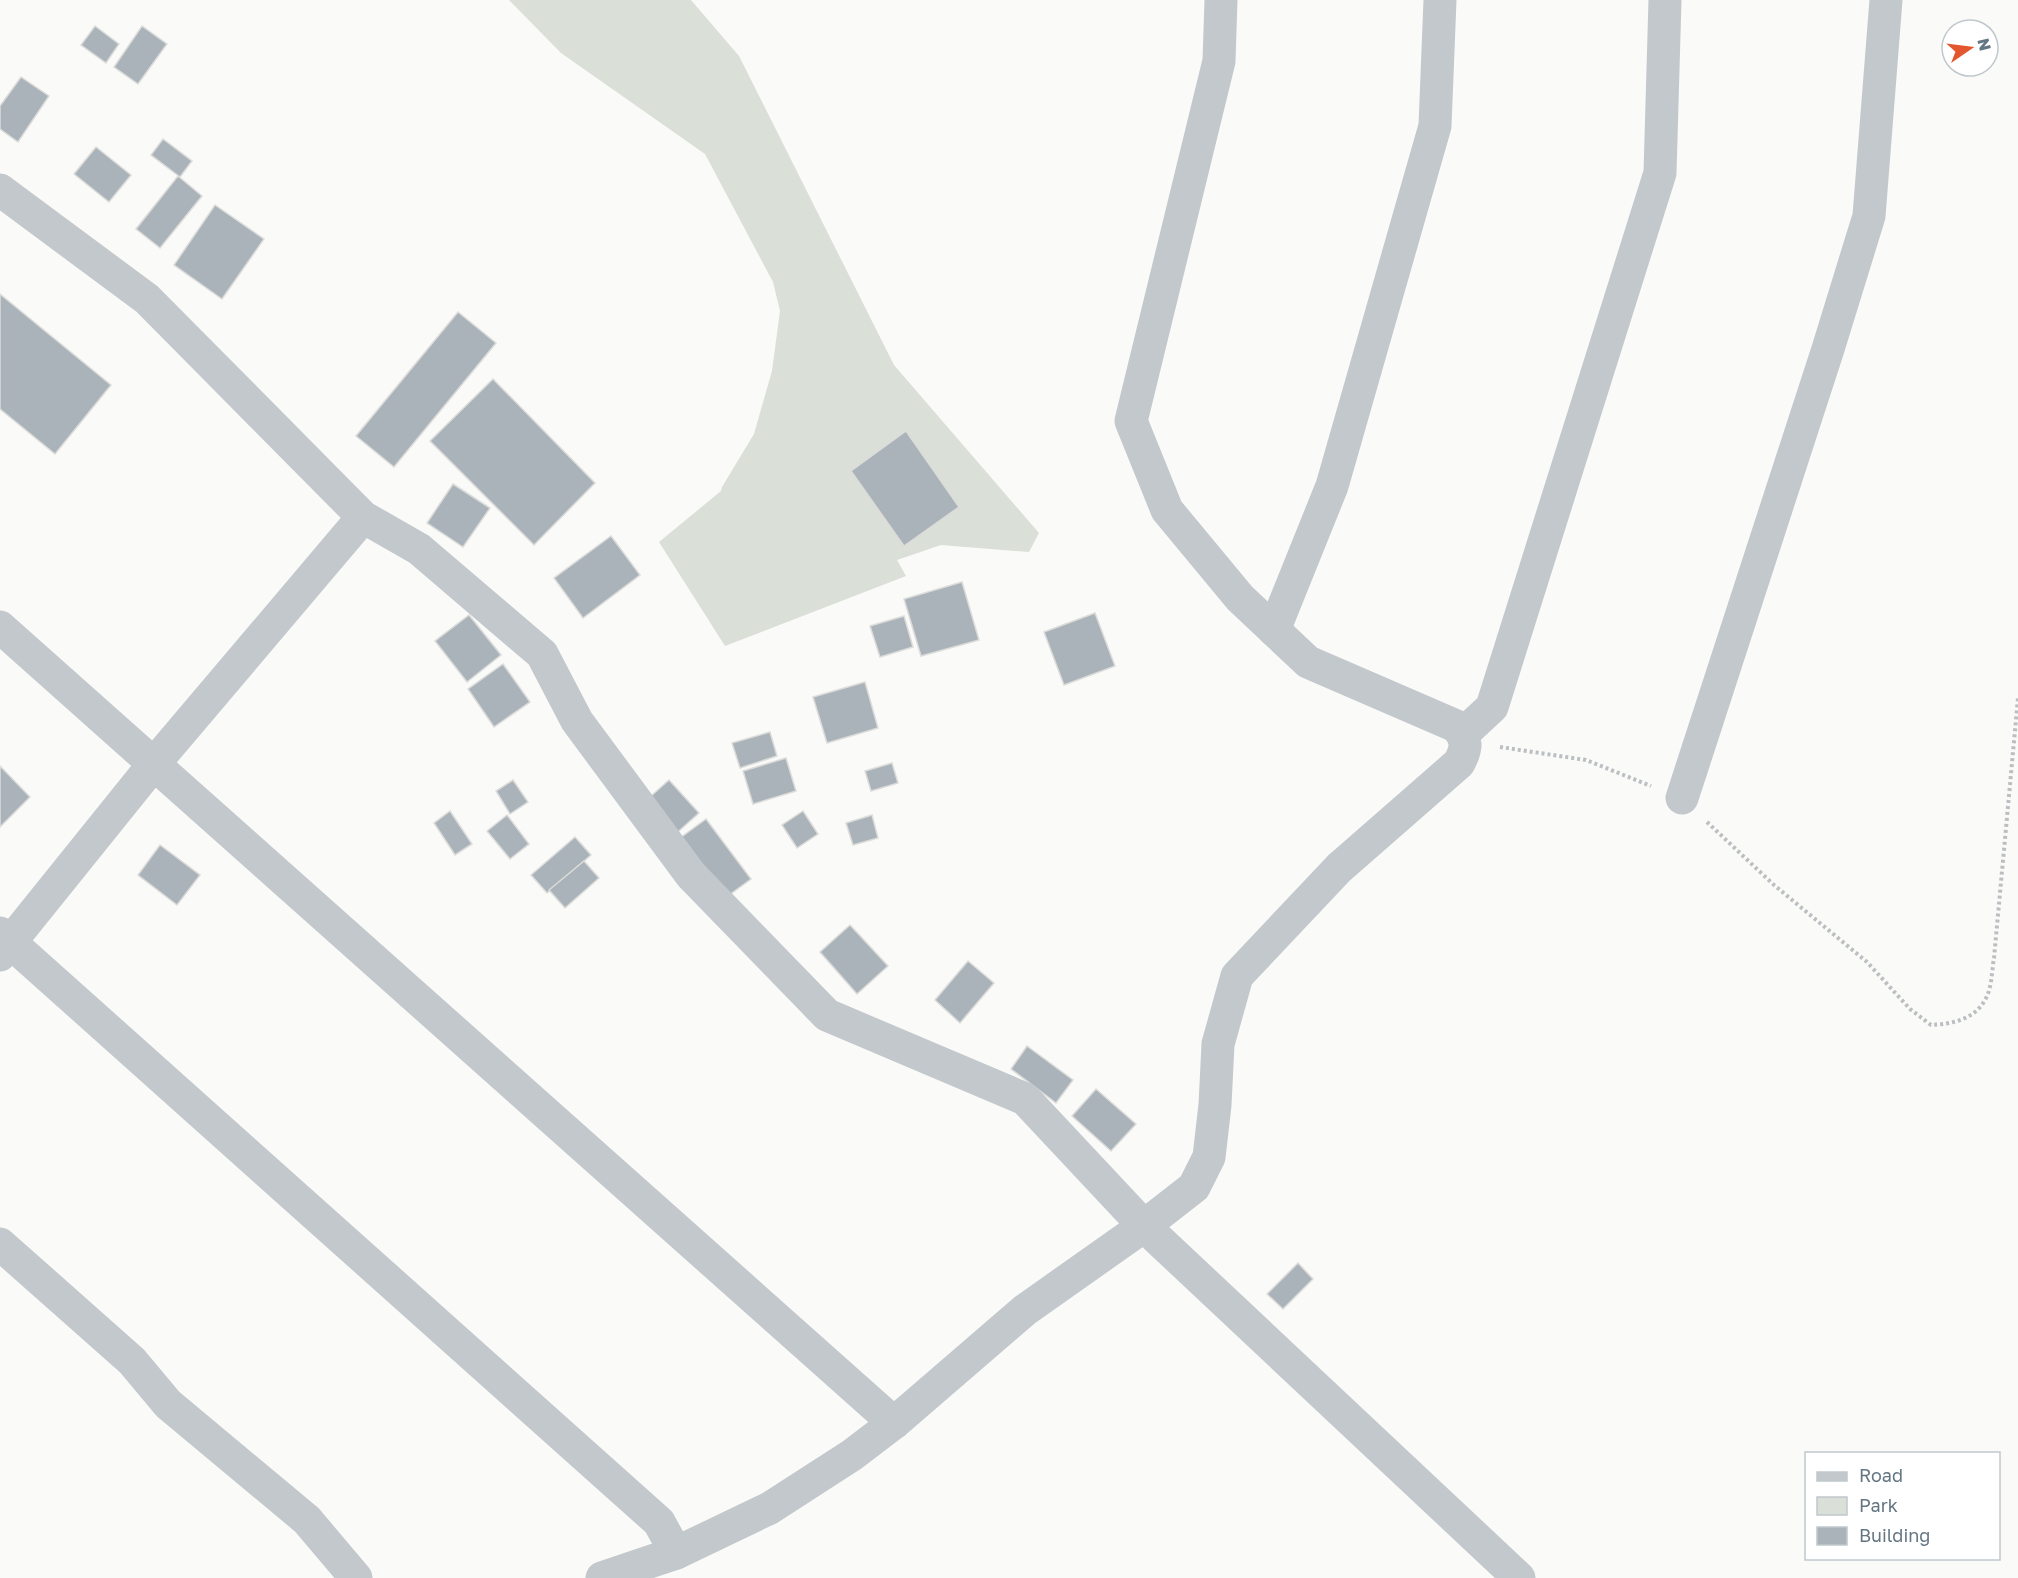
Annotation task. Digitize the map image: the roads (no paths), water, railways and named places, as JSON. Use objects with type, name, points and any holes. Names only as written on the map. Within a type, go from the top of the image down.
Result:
[{"type":"street","points":[[602,1578],[676,1553],[770,1508],[852,1455],[894,1423],[1025,1310],[1144,1226],[1194,1187],[1209,1157],[1215,1105],[1218,1044],[1237,976],[1339,868],[1459,763],[1466,750],[1465,738],[1456,726],[1308,662],[1240,598],[1167,510],[1131,421],[1219,61],[1221,0]]},
{"type":"street","points":[[1274,630],[1332,486],[1435,126],[1440,0]]},
{"type":"street","points":[[1465,738],[1492,707],[1660,173],[1665,0]]},
{"type":"street","points":[[1682,798],[1825,361],[1869,216],[1886,0]]},
{"type":"street","points":[[0,190],[147,299],[363,517],[419,549],[542,654],[577,722],[691,874],[827,1015],[1025,1099],[1144,1226],[1519,1578]]},
{"type":"street","points":[[363,517],[3,943],[659,1522],[676,1553]]},
{"type":"street","points":[[0,627],[894,1423]]},
{"type":"street","points":[[0,1244],[132,1361],[168,1404],[307,1520],[356,1578]]}]
